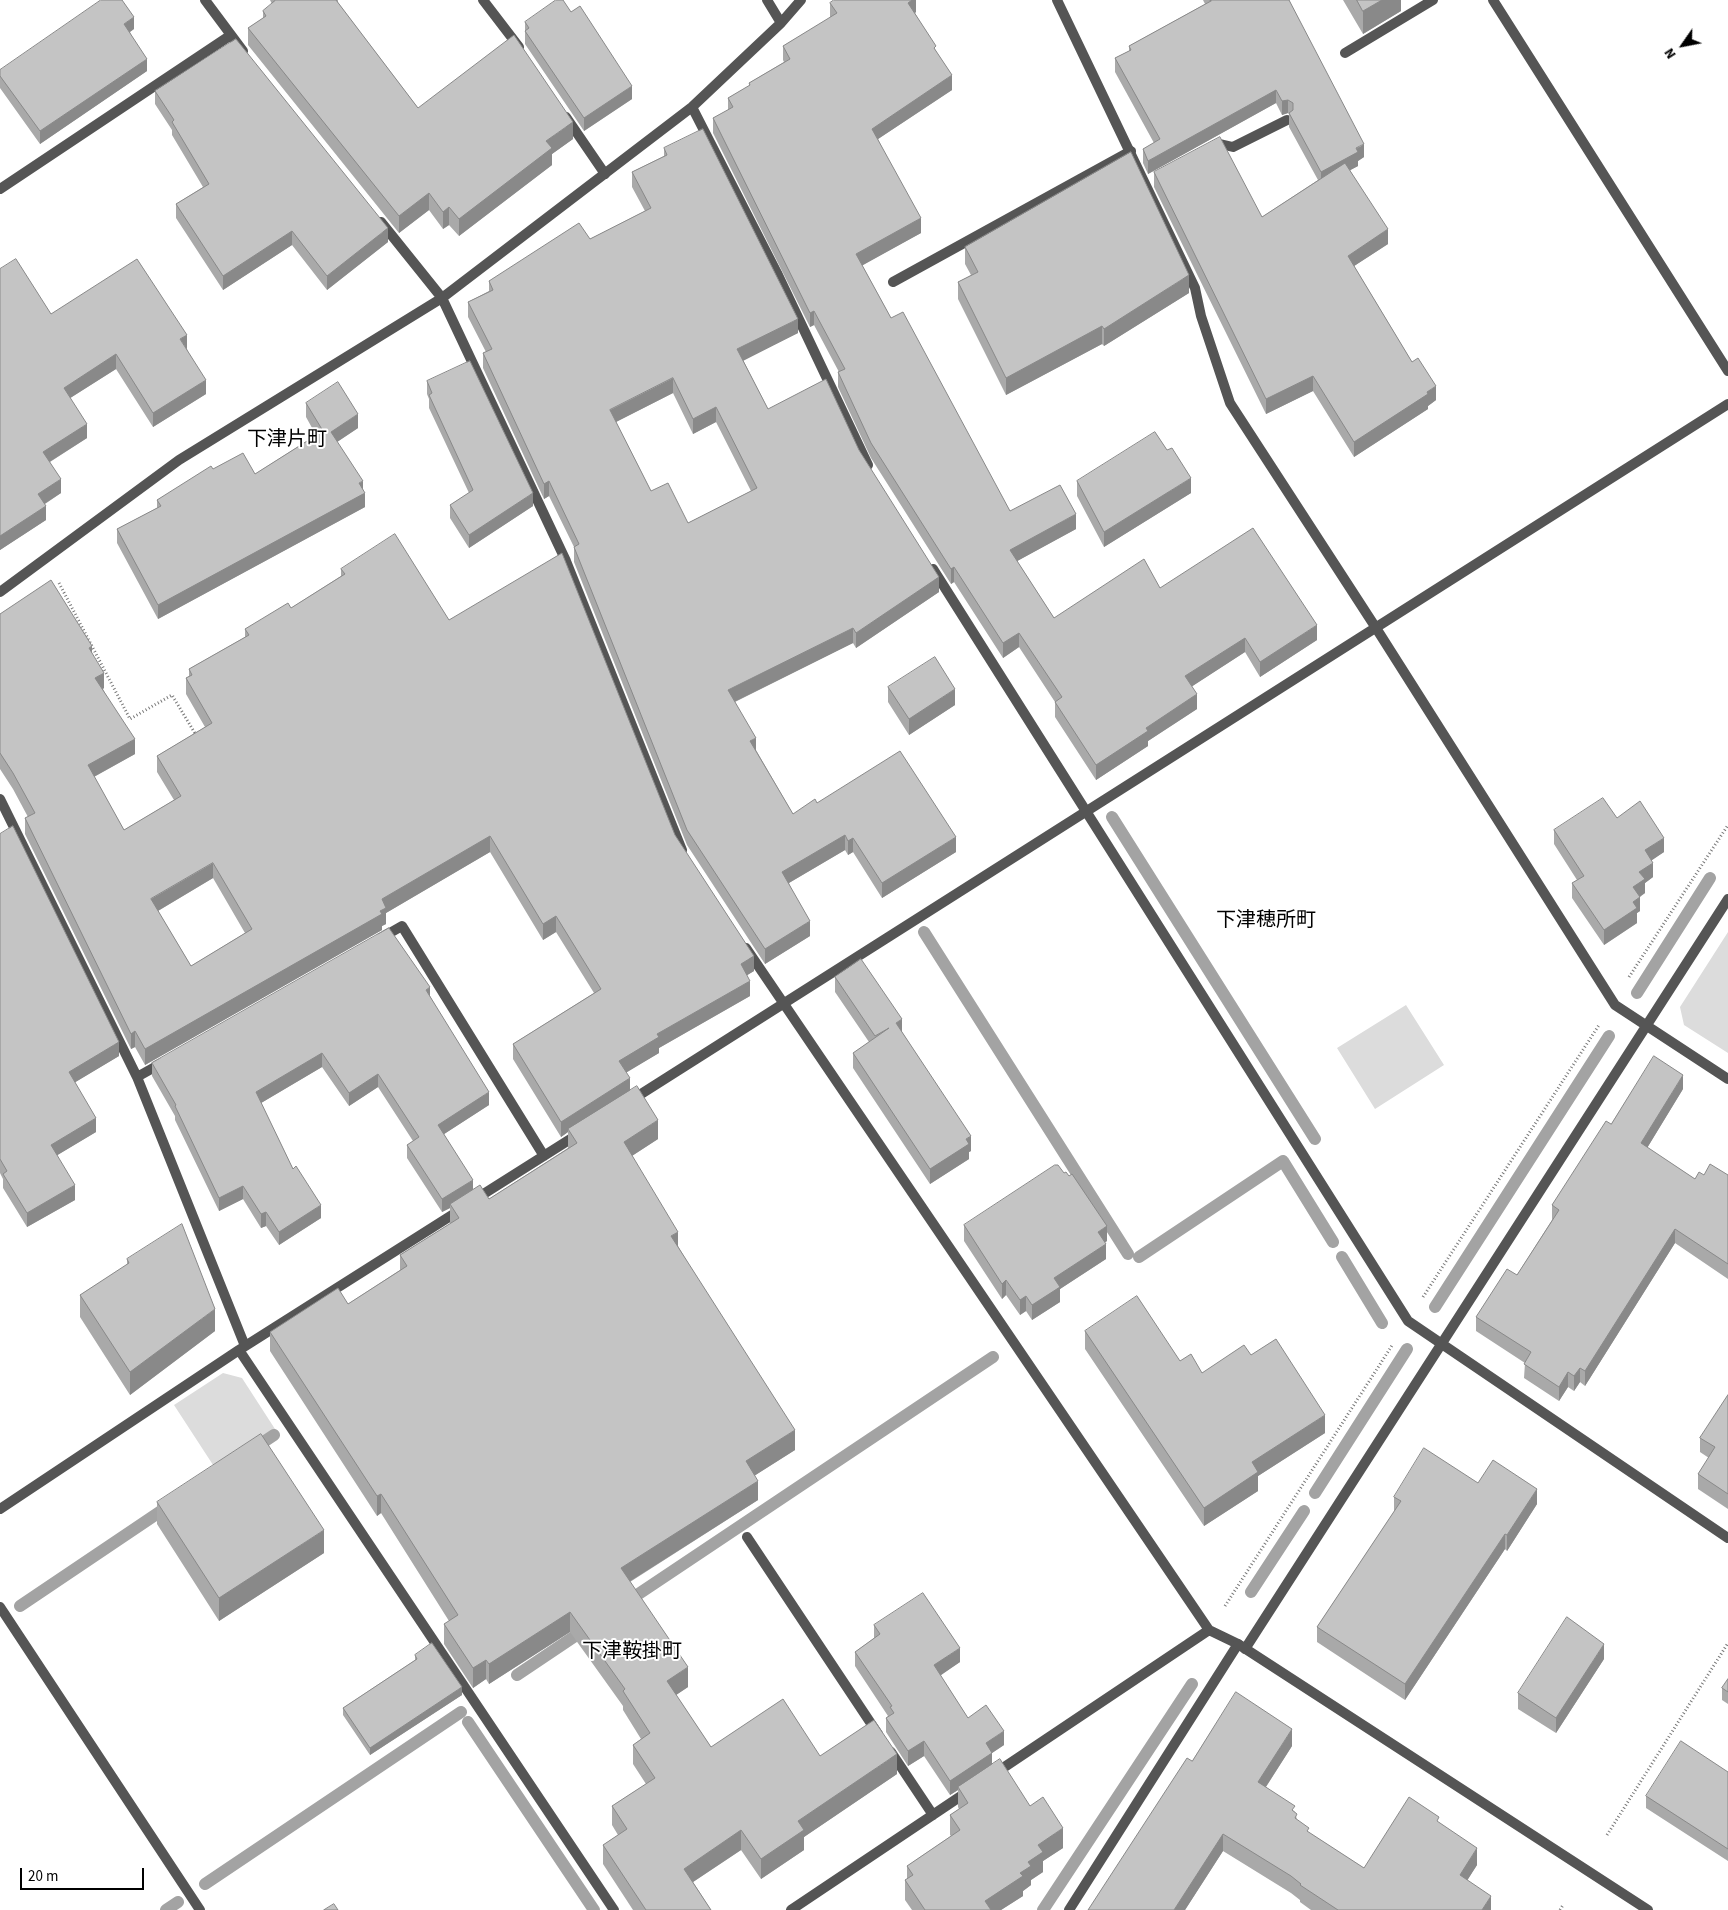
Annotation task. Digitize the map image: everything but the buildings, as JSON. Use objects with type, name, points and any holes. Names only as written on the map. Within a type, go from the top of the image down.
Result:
[{"type":"street","points":[[205,0],[249,58]]},
{"type":"street","points":[[483,0],[524,54]]},
{"type":"street","points":[[767,0],[781,23]]},
{"type":"street","points":[[0,592],[179,460],[442,298],[692,107],[781,23],[801,0]]},
{"type":"street","points":[[1057,0],[1131,152],[1150,181],[1195,288],[1201,316],[1230,403],[1376,628],[1613,1002],[1728,1078]]},
{"type":"street","points":[[1345,53],[1433,0]]},
{"type":"street","points":[[1493,0],[1728,371]]},
{"type":"street","points":[[0,189],[231,36]]},
{"type":"street","points":[[692,107],[777,273],[865,461],[876,478]]},
{"type":"street","points":[[562,110],[605,174]]},
{"type":"street","points":[[1204,153],[1220,144],[1232,147],[1287,120]]},
{"type":"street","points":[[893,282],[1131,152]]},
{"type":"street","points":[[372,211],[442,298],[566,561],[681,848],[686,856]]},
{"type":"street","points":[[618,1109],[1728,404]]},
{"type":"street","points":[[928,562],[1408,1321],[1728,1538]]},
{"type":"street","points":[[0,799],[136,1077],[242,1348],[614,1910]]},
{"type":"street","points":[[1069,1910],[1441,1344],[1728,899]]},
{"type":"street","points":[[369,945],[402,926],[544,1156]]},
{"type":"street","points":[[740,938],[1209,1630],[1241,1646],[1648,1910]]},
{"type":"street","points":[[136,1077],[171,1057]]},
{"type":"street","points":[[0,1509],[242,1348],[586,1130]]},
{"type":"street","points":[[747,1537],[933,1815]]},
{"type":"street","points":[[0,1607],[200,1910]]},
{"type":"street","points":[[791,1910],[1209,1630]]},
{"type":"path","points":[[46,558],[130,718],[172,695],[198,738]]},
{"type":"path","points":[[1209,1630],[1728,825]]},
{"type":"path","points":[[1607,1835],[1728,1643]]},
{"type":"path","points":[[1560,1910],[1563,1906]]},
{"type":"shaded area","points":[[1728,932],[1728,1053],[1684,1025],[1680,1007]]},
{"type":"shaded area","points":[[1406,1005],[1444,1065],[1375,1109],[1337,1048]]},
{"type":"shaded area","points":[[223,1373],[242,1378],[275,1429],[215,1468],[174,1405]]},
{"type":"waterway","points":[[1112,817],[1315,1139]]},
{"type":"waterway","points":[[1637,993],[1710,878]]},
{"type":"waterway","points":[[924,932],[1128,1254]]},
{"type":"waterway","points":[[1435,1307],[1609,1036]]},
{"type":"waterway","points":[[1139,1257],[1283,1161],[1333,1242]]},
{"type":"waterway","points":[[1342,1257],[1382,1323]]},
{"type":"waterway","points":[[1315,1493],[1407,1349]]},
{"type":"waterway","points":[[625,1603],[993,1357]]},
{"type":"waterway","points":[[253,1449],[274,1435]]},
{"type":"waterway","points":[[20,1606],[170,1505]]},
{"type":"waterway","points":[[1251,1592],[1304,1511]]},
{"type":"waterway","points":[[517,1675],[587,1628]]},
{"type":"waterway","points":[[1043,1910],[1192,1684]]},
{"type":"waterway","points":[[205,1884],[461,1712]]},
{"type":"waterway","points":[[468,1722],[594,1910]]},
{"type":"waterway","points":[[166,1910],[178,1902]]},
{"type":"district","name":"下津片町","points":[[287,441]]},
{"type":"district","name":"下津穂所町","points":[[1266,922]]},
{"type":"district","name":"下津鞍掛町","points":[[632,1653]]}]
